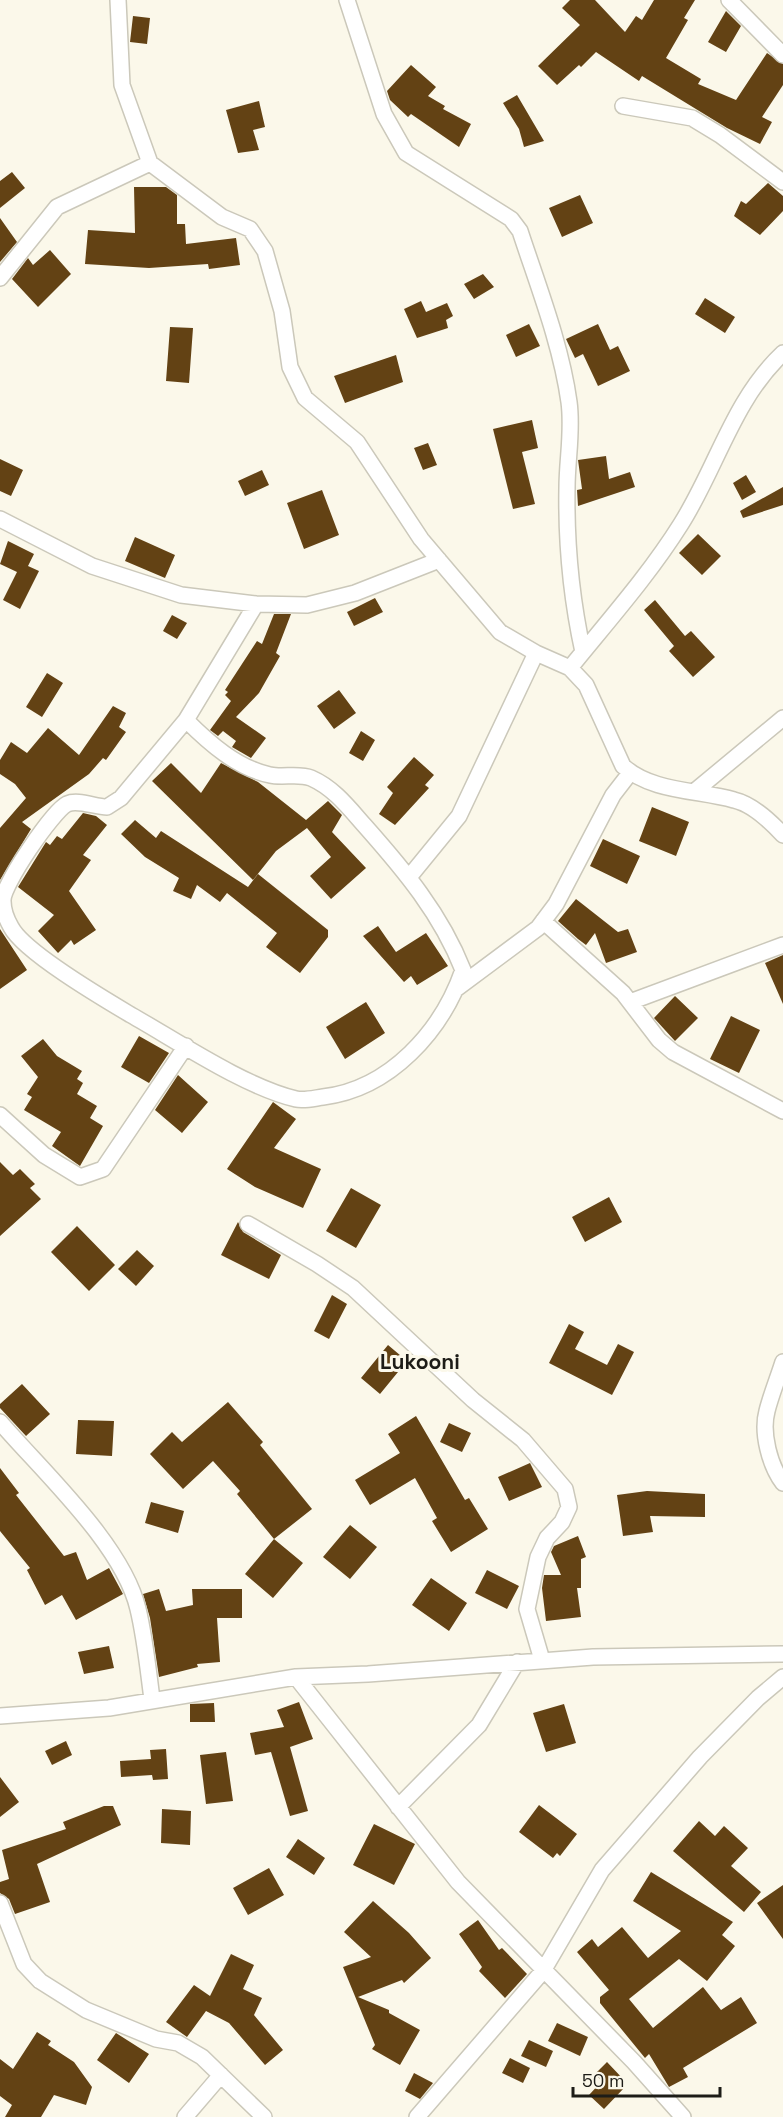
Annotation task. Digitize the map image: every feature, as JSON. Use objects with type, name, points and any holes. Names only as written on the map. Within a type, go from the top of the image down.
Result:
[{"type":"street","points":[[118,0],[122,85],[150,163],[222,217],[250,229],[265,251],[282,311],[290,367],[305,398],[357,442],[421,539],[500,632],[536,653],[570,668],[586,685],[623,766],[630,773],[647,782],[737,800],[772,823],[783,835]]},
{"type":"street","points":[[346,0],[384,114],[406,153],[511,219],[520,231],[548,317],[569,400],[572,431],[567,487],[572,599],[583,652]]},
{"type":"street","points":[[729,0],[783,55]]},
{"type":"street","points":[[623,106],[692,118],[720,135],[783,182]]},
{"type":"street","points":[[0,278],[36,230],[57,207],[150,163]]},
{"type":"street","points":[[570,668],[646,574],[682,523],[749,392],[767,368],[783,353]]},
{"type":"street","points":[[0,519],[92,566],[181,595],[256,604],[307,605],[355,593],[439,560]]},
{"type":"street","points":[[186,720],[212,746],[251,768],[269,775],[309,777],[336,793],[410,876],[457,955],[463,970],[456,989],[423,1042],[392,1070],[342,1095],[298,1100],[253,1083],[83,987],[19,937],[3,920],[3,900],[6,887],[15,870],[59,810],[70,803],[98,807],[114,805],[186,720],[256,604]]},
{"type":"street","points":[[410,876],[459,816],[536,653]]},
{"type":"street","points":[[695,791],[783,718]]},
{"type":"street","points":[[456,989],[538,928],[556,904],[613,795],[630,773]]},
{"type":"street","points":[[543,921],[623,993],[659,1040],[673,1052],[783,1111]]},
{"type":"street","points":[[630,1002],[783,945]]},
{"type":"street","points":[[0,1115],[44,1155],[80,1177],[103,1169],[186,1046]]},
{"type":"street","points":[[248,1224],[353,1288],[473,1400],[523,1440],[565,1489],[569,1507],[562,1522],[547,1538],[538,1557],[527,1609],[542,1660]]},
{"type":"street","points":[[783,1362],[766,1412],[766,1434],[770,1457],[783,1484]]},
{"type":"street","points":[[0,1422],[103,1539],[122,1569],[138,1607],[152,1699]]},
{"type":"street","points":[[0,1716],[109,1708],[152,1699],[296,1677],[391,1673],[542,1660],[674,1654],[783,1654]]},
{"type":"street","points":[[398,1807],[479,1725],[517,1662]]},
{"type":"street","points":[[296,1677],[458,1882],[634,2062],[682,2117]]},
{"type":"street","points":[[417,2117],[543,1971],[602,1869],[700,1757],[758,1698],[783,1677]]},
{"type":"street","points":[[0,1903],[24,1964],[40,1981],[86,2010],[156,2039],[186,2047],[202,2057],[264,2117]]},
{"type":"street","points":[[185,2117],[221,2075]]},
{"type":"building","points":[[570,0],[595,0],[625,32],[636,16],[642,20],[654,0],[695,0],[684,18],[688,20],[666,58],[701,79],[698,84],[736,100],[767,53],[783,64],[783,85],[762,117],[772,122],[760,144],[727,128],[642,76],[639,81],[596,52],[557,85],[538,66],[580,25],[562,8]]},
{"type":"building","points":[[726,11],[741,26],[726,52],[708,42]]},
{"type":"building","points":[[133,16],[150,18],[147,44],[130,42]]},
{"type":"building","points":[[411,65],[436,87],[428,96],[445,106],[443,109],[471,124],[459,147],[411,114],[408,117],[390,100],[387,91]]},
{"type":"building","points":[[517,95],[544,141],[524,147],[519,129],[503,103]]},
{"type":"building","points":[[259,101],[265,127],[253,130],[259,150],[238,153],[226,110]]},
{"type":"building","points":[[12,172],[25,188],[0,208],[0,181]]},
{"type":"building","points":[[768,183],[783,196],[783,211],[760,235],[734,216],[741,201],[746,204]]},
{"type":"building","points":[[134,187],[166,187],[177,195],[177,224],[185,224],[186,244],[236,238],[240,265],[209,269],[208,264],[149,268],[85,264],[88,230],[135,233]]},
{"type":"building","points":[[580,195],[593,223],[562,237],[549,208]]},
{"type":"building","points":[[0,218],[17,242],[0,262]]},
{"type":"building","points":[[50,250],[71,274],[38,307],[12,279],[28,258],[33,265]]},
{"type":"building","points":[[483,274],[494,287],[474,299],[464,284]]},
{"type":"building","points":[[705,298],[735,317],[725,333],[695,314]]},
{"type":"building","points":[[421,301],[426,312],[447,303],[453,316],[446,320],[448,328],[417,338],[404,309]]},
{"type":"building","points":[[529,324],[540,346],[516,357],[506,335]]},
{"type":"building","points":[[598,324],[610,350],[618,346],[630,371],[598,386],[583,354],[575,358],[566,339]]},
{"type":"building","points":[[170,327],[193,328],[189,383],[166,381]]},
{"type":"building","points":[[396,355],[403,382],[345,403],[334,376]]},
{"type":"building","points":[[532,420],[538,448],[522,452],[535,504],[513,509],[493,429]]},
{"type":"building","points":[[428,443],[437,465],[423,470],[414,448]]},
{"type":"building","points":[[606,456],[609,479],[630,472],[635,487],[578,506],[577,490],[582,489],[578,460]]},
{"type":"building","points":[[0,459],[23,470],[11,496],[0,491]]},
{"type":"building","points":[[262,470],[269,485],[245,496],[238,481]]},
{"type":"building","points":[[746,475],[756,492],[742,500],[733,483]]},
{"type":"building","points":[[783,487],[783,505],[743,518],[740,511]]},
{"type":"building","points":[[322,490],[339,535],[304,549],[287,503]]},
{"type":"building","points":[[698,534],[721,556],[702,575],[679,553]]},
{"type":"building","points":[[135,537],[175,555],[165,578],[125,561]]},
{"type":"building","points":[[8,541],[34,554],[28,566],[39,571],[20,609],[3,600],[17,572],[0,564]]},
{"type":"building","points":[[375,598],[383,612],[354,626],[347,612]]},
{"type":"building","points":[[655,600],[685,636],[691,631],[715,657],[693,677],[669,651],[674,646],[644,610]]},
{"type":"building","points":[[274,614],[291,614],[276,653],[280,656],[259,693],[236,717],[266,738],[251,758],[232,747],[236,741],[223,731],[218,736],[210,730],[231,701],[225,695],[228,692],[225,690],[257,641],[262,644]]},
{"type":"building","points":[[172,615],[187,623],[177,639],[163,631]]},
{"type":"building","points":[[47,673],[63,683],[42,717],[26,707]]},
{"type":"building","points":[[339,690],[356,713],[334,729],[317,706]]},
{"type":"building","points":[[113,706],[126,713],[119,727],[126,732],[106,760],[103,758],[89,774],[22,822],[31,829],[0,880],[0,828],[26,798],[15,784],[0,774],[0,760],[11,742],[27,753],[48,728],[79,755]]},
{"type":"building","points":[[361,731],[375,740],[363,761],[349,753]]},
{"type":"building","points":[[414,757],[434,775],[425,785],[429,788],[395,825],[379,814],[393,793],[387,787]]},
{"type":"building","points":[[171,763],[201,793],[221,763],[258,782],[306,820],[328,801],[342,815],[332,832],[366,868],[331,899],[310,876],[331,857],[307,828],[276,851],[253,880],[152,781]]},
{"type":"building","points":[[652,807],[689,822],[676,856],[639,841]]},
{"type":"building","points":[[83,813],[96,816],[107,825],[83,855],[91,860],[69,891],[96,930],[74,945],[71,940],[58,953],[38,931],[54,915],[18,887],[46,842],[50,845],[57,836],[62,839]]},
{"type":"building","points":[[135,820],[156,838],[161,831],[248,887],[258,874],[328,930],[328,937],[300,973],[266,947],[277,933],[227,893],[220,902],[197,885],[191,899],[173,891],[179,878],[145,857],[121,834]]},
{"type":"building","points":[[603,839],[640,856],[627,884],[590,866]]},
{"type":"building","points":[[576,899],[618,932],[628,929],[637,952],[606,963],[595,933],[586,945],[578,939],[558,921]]},
{"type":"building","points":[[378,926],[396,952],[426,933],[448,966],[417,985],[411,976],[404,982],[363,936]]},
{"type":"building","points":[[0,929],[27,970],[0,989]]},
{"type":"building","points":[[783,955],[783,1004],[765,963]]},
{"type":"building","points":[[675,996],[698,1018],[675,1041],[654,1018]]},
{"type":"building","points":[[366,1002],[385,1033],[345,1059],[326,1027]]},
{"type":"building","points":[[731,1016],[760,1030],[739,1073],[710,1059]]},
{"type":"building","points":[[139,1036],[169,1053],[149,1083],[121,1067]]},
{"type":"building","points":[[43,1039],[57,1056],[82,1071],[77,1079],[83,1083],[77,1094],[97,1106],[90,1118],[103,1126],[80,1166],[52,1146],[61,1132],[24,1110],[32,1097],[27,1094],[38,1077],[21,1056]]},
{"type":"building","points":[[178,1075],[208,1102],[182,1133],[155,1110]]},
{"type":"building","points":[[273,1102],[296,1119],[274,1148],[321,1169],[303,1208],[255,1187],[227,1169]]},
{"type":"building","points":[[0,1162],[13,1175],[20,1169],[35,1184],[30,1188],[41,1199],[0,1236]]},
{"type":"building","points":[[351,1188],[381,1205],[356,1248],[326,1231]]},
{"type":"building","points":[[609,1197],[622,1222],[585,1242],[572,1217]]},
{"type":"building","points":[[238,1222],[243,1232],[281,1255],[269,1279],[221,1255]]},
{"type":"building","points":[[77,1226],[115,1265],[89,1291],[51,1252]]},
{"type":"building","points":[[137,1250],[154,1266],[136,1286],[118,1269]]},
{"type":"building","points":[[332,1295],[347,1304],[329,1339],[314,1331]]},
{"type":"building","points":[[569,1324],[584,1332],[575,1349],[607,1365],[618,1344],[634,1352],[612,1395],[549,1363]]},
{"type":"building","points":[[388,1345],[407,1361],[380,1394],[361,1378]]},
{"type":"building","points":[[22,1384],[50,1414],[26,1436],[0,1408],[0,1404]]},
{"type":"building","points":[[228,1402],[263,1442],[260,1445],[312,1509],[274,1539],[237,1494],[240,1491],[213,1461],[183,1489],[150,1454],[172,1432],[182,1442]]},
{"type":"building","points":[[416,1416],[465,1500],[469,1498],[488,1529],[451,1552],[432,1521],[437,1518],[415,1478],[370,1505],[355,1480],[400,1453],[388,1434]]},
{"type":"building","points":[[78,1420],[114,1421],[112,1456],[76,1454]]},
{"type":"building","points":[[449,1423],[471,1433],[462,1452],[440,1442]]},
{"type":"building","points":[[530,1463],[542,1487],[509,1501],[498,1477]]},
{"type":"building","points":[[0,1468],[19,1493],[16,1495],[64,1556],[76,1552],[87,1580],[109,1568],[123,1594],[76,1620],[62,1595],[45,1605],[27,1570],[30,1568],[0,1531]]},
{"type":"building","points":[[647,1491],[705,1494],[705,1517],[650,1516],[653,1532],[623,1536],[617,1495]]},
{"type":"building","points":[[151,1502],[184,1511],[178,1533],[145,1523]]},
{"type":"building","points":[[350,1525],[377,1547],[350,1579],[323,1557]]},
{"type":"building","points":[[578,1536],[586,1557],[581,1559],[581,1588],[577,1588],[581,1617],[546,1621],[542,1588],[544,1575],[561,1575],[551,1552],[554,1546]]},
{"type":"building","points":[[274,1539],[303,1563],[273,1598],[245,1574]]},
{"type":"building","points":[[487,1570],[519,1586],[507,1609],[475,1593]]},
{"type":"building","points":[[431,1578],[467,1603],[449,1631],[412,1605]]},
{"type":"building","points":[[159,1589],[166,1611],[193,1605],[192,1589],[242,1589],[242,1618],[217,1618],[220,1662],[197,1664],[198,1667],[159,1677],[150,1618],[143,1594]]},
{"type":"building","points":[[109,1646],[114,1668],[84,1674],[78,1652]]},
{"type":"building","points":[[299,1702],[313,1739],[290,1747],[308,1811],[290,1816],[271,1752],[255,1755],[250,1733],[284,1727],[277,1710]]},
{"type":"building","points":[[214,1703],[215,1722],[190,1722],[190,1704]]},
{"type":"building","points":[[564,1704],[576,1743],[546,1752],[533,1713]]},
{"type":"building","points":[[66,1741],[72,1755],[52,1765],[45,1751]]},
{"type":"building","points":[[166,1749],[168,1779],[153,1780],[152,1775],[121,1777],[120,1761],[151,1759],[150,1750]]},
{"type":"building","points":[[226,1752],[233,1801],[206,1804],[200,1755]]},
{"type":"building","points":[[0,1777],[19,1802],[0,1817]]},
{"type":"building","points":[[539,1805],[577,1834],[560,1856],[557,1853],[553,1858],[519,1832]]},
{"type":"building","points":[[104,1806],[113,1806],[121,1825],[37,1864],[50,1902],[15,1914],[9,1899],[0,1893],[0,1882],[9,1879],[2,1850],[66,1829],[63,1822]]},
{"type":"building","points":[[162,1809],[191,1811],[190,1845],[161,1843]]},
{"type":"building","points":[[699,1821],[715,1836],[724,1826],[748,1848],[731,1866],[761,1892],[744,1912],[673,1851]]},
{"type":"building","points":[[374,1824],[415,1844],[394,1885],[353,1865]]},
{"type":"building","points":[[298,1839],[325,1858],[314,1875],[286,1857]]},
{"type":"building","points":[[269,1868],[284,1895],[248,1915],[233,1888]]},
{"type":"building","points":[[651,1872],[733,1922],[722,1935],[735,1946],[707,1981],[679,1959],[629,1999],[653,2028],[703,1987],[721,2010],[741,1997],[757,2023],[683,2068],[688,2077],[669,2087],[649,2054],[645,2058],[600,2003],[600,1997],[609,1990],[577,1952],[592,1939],[598,1947],[622,1927],[648,1958],[681,1931],[633,1901]]},
{"type":"building","points":[[783,1885],[783,1939],[757,1903]]},
{"type":"building","points":[[373,1901],[409,1933],[431,1958],[404,1983],[402,1980],[358,1997],[389,2010],[389,2013],[420,2030],[400,2065],[372,2049],[375,2045],[343,1967],[371,1957],[344,1932]]},
{"type":"building","points":[[478,1920],[499,1950],[502,1948],[527,1974],[505,1998],[479,1971],[482,1967],[459,1934]]},
{"type":"building","points":[[231,1954],[254,1965],[243,1989],[262,1998],[254,2015],[283,2050],[265,2065],[229,2023],[206,2011],[187,2037],[166,2022],[194,1985],[210,1996]]},
{"type":"building","points":[[557,2023],[588,2037],[580,2056],[548,2041]]},
{"type":"building","points":[[37,2032],[51,2041],[48,2045],[74,2062],[92,2087],[86,2105],[54,2095],[41,2117],[5,2117],[12,2105],[0,2096],[0,2059],[13,2069]]},
{"type":"building","points":[[116,2033],[149,2054],[129,2083],[97,2060]]},
{"type":"building","points":[[529,2040],[553,2051],[546,2067],[521,2056]]},
{"type":"building","points":[[510,2058],[530,2068],[523,2083],[502,2073]]},
{"type":"building","points":[[607,2062],[625,2081],[625,2087],[604,2109],[589,2095],[602,2081],[595,2074]]},
{"type":"building","points":[[414,2073],[433,2083],[420,2099],[405,2091]]},
{"type":"district","name":"Lukooni","points":[[420,1362]]}]
